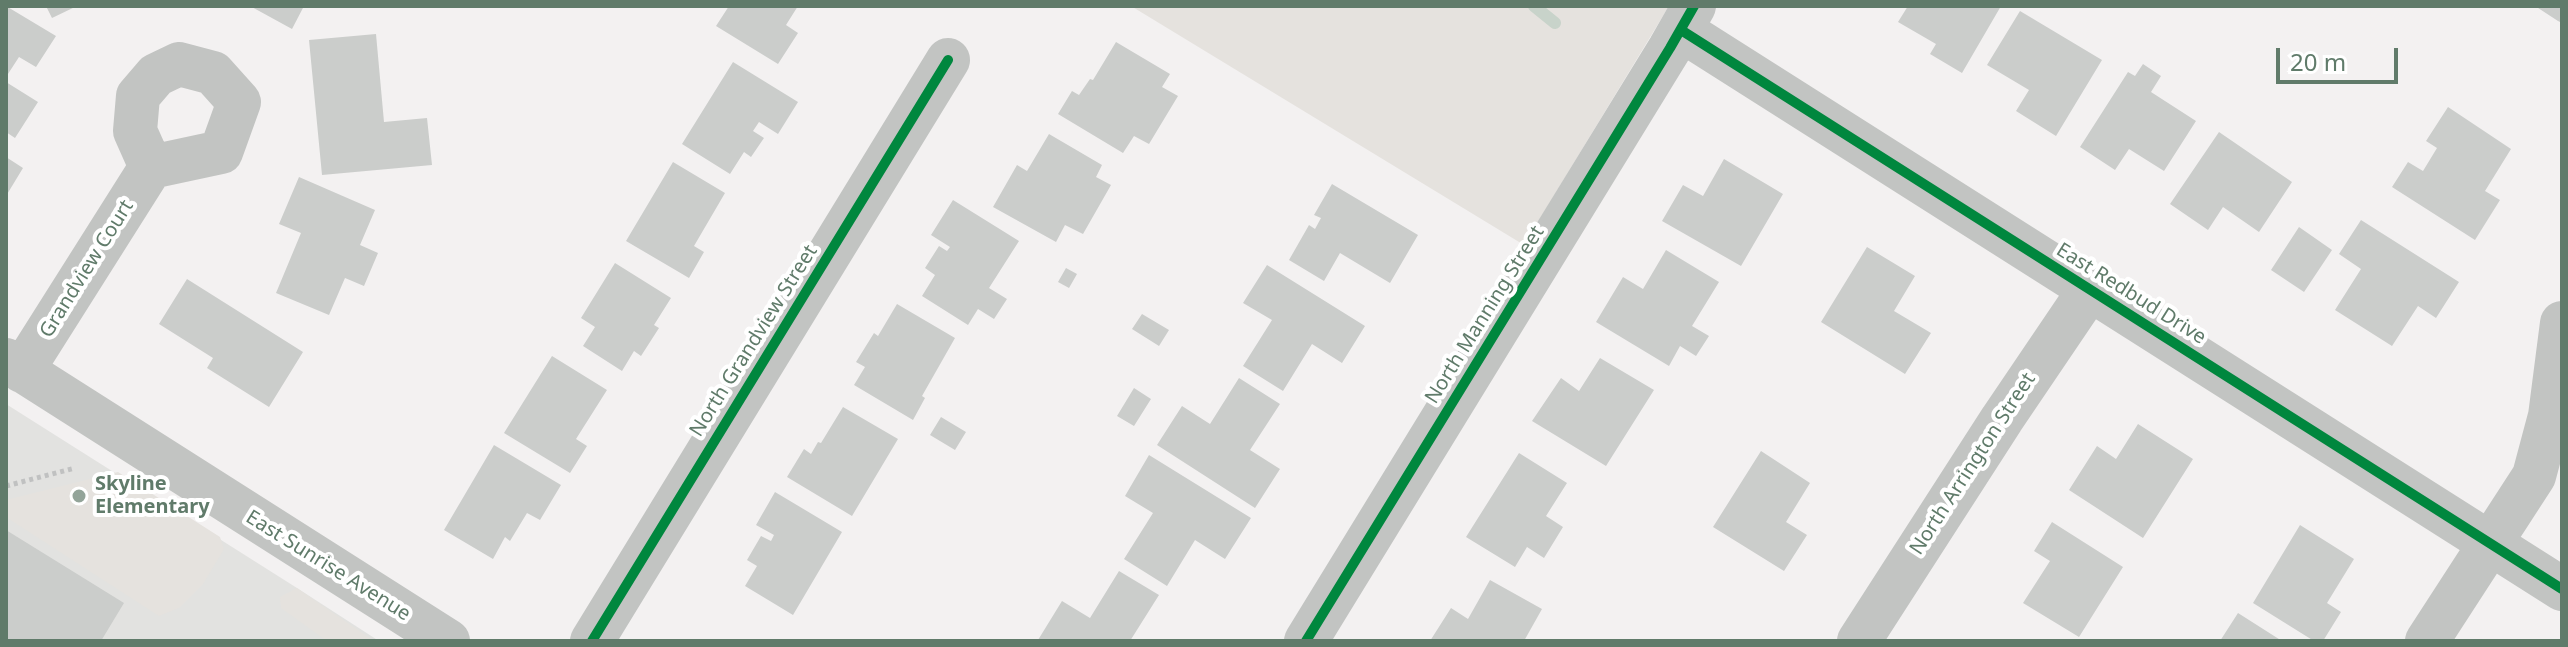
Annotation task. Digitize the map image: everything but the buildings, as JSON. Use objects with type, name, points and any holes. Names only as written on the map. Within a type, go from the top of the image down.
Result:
[{"type":"street","name":"East Redbud Drive","points":[[1687,18],[2090,289],[2562,589]]},
{"type":"street","name":"North Manning Street","points":[[1306,641],[1687,18]]},
{"type":"street","name":"North Grandview Street","points":[[592,641],[948,60]]},
{"type":"street","name":"Grandview Court","points":[[14,365],[151,167]]},
{"type":"street","name":"North Arrington Street","points":[[1859,641],[2026,382],[2090,289]]},
{"type":"street","points":[[2427,641],[2534,476],[2550,416],[2562,323]]},
{"type":"street","name":"East Sunrise Avenue","points":[[14,365],[448,641]]},
{"type":"path","points":[[6,486],[75,468]]},
{"type":"shaded area","points":[[1131,6],[1669,6],[1524,245]]},
{"type":"shaded area","name":"Skyline Elementary","points":[[6,404],[297,588],[379,641],[6,641]]},
{"type":"shaded area","points":[[118,472],[220,537],[224,549],[203,584],[179,608],[159,616],[6,517],[6,500]]},
{"type":"shaded area","points":[[297,588],[374,641],[327,641],[281,608],[280,597]]},
{"type":"waterway","points":[[1534,6],[1555,23]]},
{"type":"cycle path","points":[[1306,641],[1694,6]]},
{"type":"cycle path","points":[[1681,30],[2562,589]]},
{"type":"cycle path","points":[[592,641],[948,60]]},
{"type":"place","name":"Skyline Elementary","points":[[79,496]]}]
